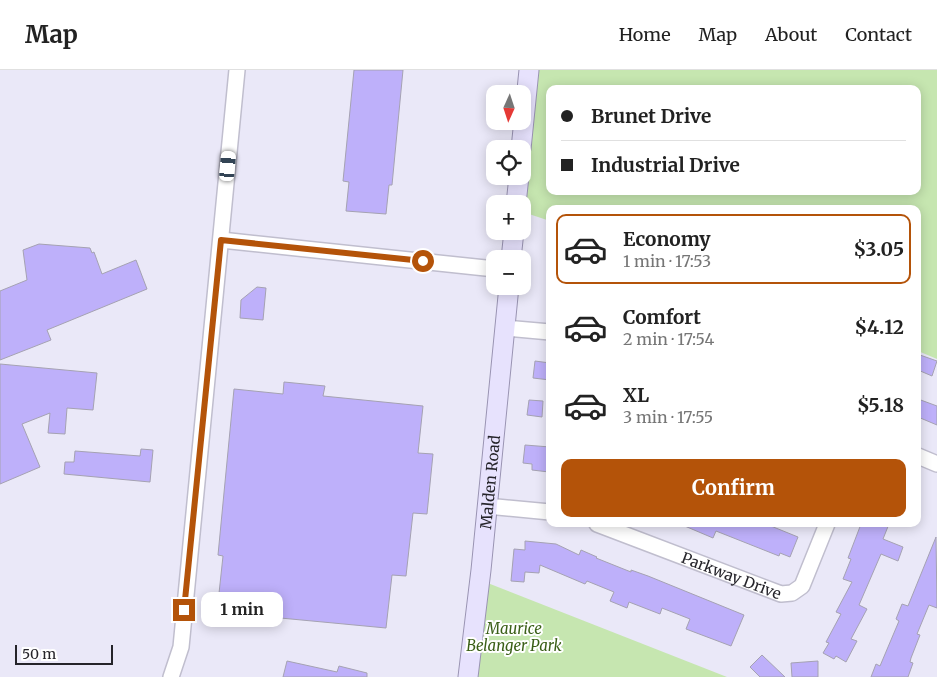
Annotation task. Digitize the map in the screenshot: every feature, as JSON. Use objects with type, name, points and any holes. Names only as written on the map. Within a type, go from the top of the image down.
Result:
[{"type":"main road","points":[[523,140],[529,70]]},
{"type":"main road","name":"Malden Road","points":[[468,677],[508,295]]},
{"type":"street","points":[[171,677],[181,647],[237,70]]},
{"type":"street","points":[[221,240],[486,268]]},
{"type":"street","points":[[505,328],[546,332]]},
{"type":"street","points":[[921,457],[937,464]]},
{"type":"street","points":[[487,506],[546,512]]},
{"type":"street","name":"Parkway Drive","points":[[605,527],[781,594],[792,593],[802,586],[826,527]]},
{"type":"green space","points":[[530,70],[937,70],[937,359],[921,352],[921,205],[546,205],[546,220],[531,215],[531,195],[523,195],[523,185],[531,185],[531,140],[523,140],[524,130],[531,130],[531,85],[528,85]]},
{"type":"green space","name":"Maurice Belanger Park","points":[[480,580],[727,677],[468,677]]},
{"type":"building","points":[[354,70],[403,70],[392,185],[389,185],[386,214],[346,211],[349,182],[343,181]]},
{"type":"building","points":[[39,244],[90,248],[92,253],[94,252],[102,274],[136,260],[147,289],[47,330],[51,340],[0,360],[0,291],[27,280],[23,250]]},
{"type":"building","points":[[257,287],[266,288],[263,320],[240,318],[241,300]]},
{"type":"building","points":[[921,355],[937,361],[932,376],[921,371]]},
{"type":"building","points":[[535,361],[546,362],[546,380],[533,378]]},
{"type":"building","points":[[0,364],[97,373],[93,410],[67,408],[65,434],[48,433],[50,413],[22,424],[40,467],[0,484]]},
{"type":"building","points":[[284,382],[325,386],[323,396],[423,406],[418,453],[433,454],[427,514],[413,513],[406,576],[392,575],[386,628],[217,612],[223,556],[218,555],[234,389],[283,394]]},
{"type":"building","points":[[529,400],[543,401],[542,417],[527,415]]},
{"type":"building","points":[[921,400],[937,406],[937,425],[921,418]]},
{"type":"building","points":[[525,445],[546,447],[546,472],[532,470],[532,464],[523,463]]},
{"type":"building","points":[[141,449],[153,450],[150,482],[64,474],[65,462],[74,462],[75,451],[140,456]]},
{"type":"building","points":[[687,527],[773,527],[798,537],[790,557],[780,553],[779,556],[716,531],[713,538]]},
{"type":"building","points":[[860,527],[888,527],[883,539],[903,547],[898,561],[881,554],[859,605],[867,609],[851,639],[857,641],[846,662],[836,656],[834,659],[823,653],[829,643],[826,642],[841,614],[836,612],[852,582],[843,579],[851,559],[848,558]]},
{"type":"building","points":[[936,537],[937,608],[929,605],[917,634],[920,635],[911,658],[910,662],[913,663],[908,677],[871,677],[876,664],[880,666],[899,621],[896,619],[902,604],[908,606]]},
{"type":"building","points":[[525,541],[556,544],[579,555],[581,550],[631,572],[631,570],[648,576],[744,615],[731,646],[686,629],[690,619],[662,608],[660,614],[629,602],[627,608],[610,601],[614,592],[587,581],[585,584],[540,565],[539,573],[525,572],[524,582],[511,581],[514,549],[525,550]]},
{"type":"building","points":[[762,655],[785,677],[760,677],[750,667]]},
{"type":"building","points":[[287,661],[337,672],[339,666],[367,673],[367,677],[283,677]]},
{"type":"building","points":[[818,661],[818,677],[792,677],[791,663]]},
{"type":"route","points":[[184,610],[221,240],[423,261]]}]
